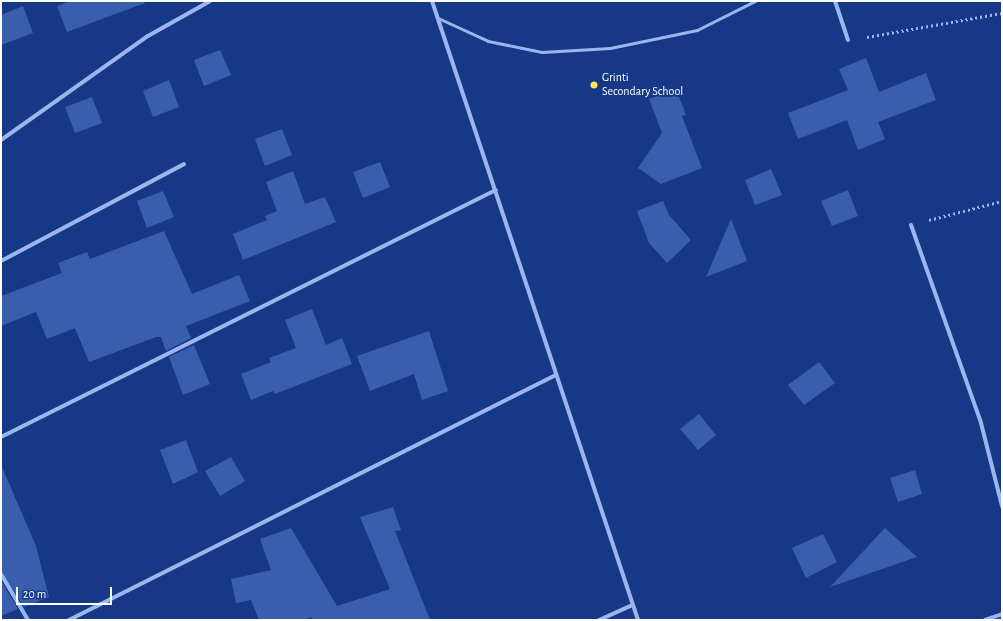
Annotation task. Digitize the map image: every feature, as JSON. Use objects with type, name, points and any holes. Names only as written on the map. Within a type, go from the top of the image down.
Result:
[{"type":"street","points":[[1,140],[148,36],[210,1]]},
{"type":"street","points":[[432,1],[436,18],[496,190],[638,620]]},
{"type":"street","points":[[835,1],[848,40]]},
{"type":"street","points":[[1,260],[184,164]]},
{"type":"street","points":[[1,437],[496,190]]},
{"type":"street","points":[[911,225],[981,423],[1002,506]]},
{"type":"street","points":[[69,620],[556,374]]},
{"type":"street","points":[[1,574],[28,620]]},
{"type":"street","points":[[599,620],[633,605]]},
{"type":"street","points":[[985,620],[1002,614]]},
{"type":"lane","points":[[436,18],[488,41],[542,52],[595,49],[697,30],[755,1]]},
{"type":"path","points":[[848,40],[1002,13]]},
{"type":"path","points":[[911,225],[1002,200]]},
{"type":"building","points":[[71,1],[144,1],[145,3],[67,32],[57,6]]},
{"type":"building","points":[[23,6],[33,33],[1,45],[1,15]]},
{"type":"building","points":[[220,50],[231,75],[204,86],[194,60]]},
{"type":"building","points":[[866,58],[879,92],[926,73],[936,100],[878,122],[885,139],[858,150],[847,120],[798,139],[788,113],[848,90],[839,69]]},
{"type":"building","points":[[169,80],[179,107],[153,117],[143,91]]},
{"type":"building","points":[[676,89],[686,115],[682,116],[702,168],[661,184],[638,168],[662,133],[649,99]]},
{"type":"building","points":[[92,97],[102,123],[75,133],[65,107]]},
{"type":"building","points":[[282,129],[292,155],[265,166],[255,139]]},
{"type":"building","points":[[380,162],[390,187],[363,198],[353,172]]},
{"type":"building","points":[[771,169],[782,195],[755,205],[745,180]]},
{"type":"building","points":[[293,171],[305,204],[325,197],[336,222],[243,260],[233,234],[267,220],[265,216],[277,211],[266,182]]},
{"type":"building","points":[[848,190],[858,216],[832,226],[821,201]]},
{"type":"building","points":[[163,191],[174,217],[147,228],[137,201]]},
{"type":"building","points":[[663,201],[669,215],[691,240],[667,263],[649,243],[637,211]]},
{"type":"building","points":[[731,219],[747,261],[706,277]]},
{"type":"building","points":[[164,231],[192,294],[239,275],[250,301],[186,326],[191,338],[166,351],[161,337],[156,337],[89,362],[75,328],[47,339],[36,312],[1,326],[1,296],[62,273],[58,263],[87,252],[90,259]]},
{"type":"building","points":[[312,309],[326,345],[342,338],[352,364],[275,394],[273,391],[251,400],[241,374],[271,362],[269,358],[296,348],[285,320]]},
{"type":"building","points":[[429,331],[448,391],[422,400],[414,374],[370,391],[357,356]]},
{"type":"building","points":[[194,345],[210,384],[183,395],[169,357]]},
{"type":"building","points":[[819,362],[835,383],[804,405],[788,385]]},
{"type":"building","points":[[699,414],[716,435],[698,450],[680,429]]},
{"type":"building","points":[[186,440],[198,472],[173,484],[160,450]]},
{"type":"building","points":[[231,457],[245,481],[220,496],[205,471]]},
{"type":"building","points":[[2,467],[36,546],[49,597],[24,607],[1,571]]},
{"type":"building","points":[[915,470],[922,494],[898,502],[890,478]]},
{"type":"building","points":[[393,507],[401,530],[395,531],[430,620],[312,620],[312,617],[303,620],[259,620],[251,600],[236,603],[231,579],[271,570],[260,539],[291,528],[337,606],[390,589],[360,517]]},
{"type":"building","points":[[885,528],[917,557],[830,587]]},
{"type":"building","points":[[823,534],[837,562],[806,578],[792,548]]},
{"type":"building","points":[[1,581],[18,609],[1,616]]},
{"type":"place","name":"Grinti Secondary School","points":[[594,85]]}]
